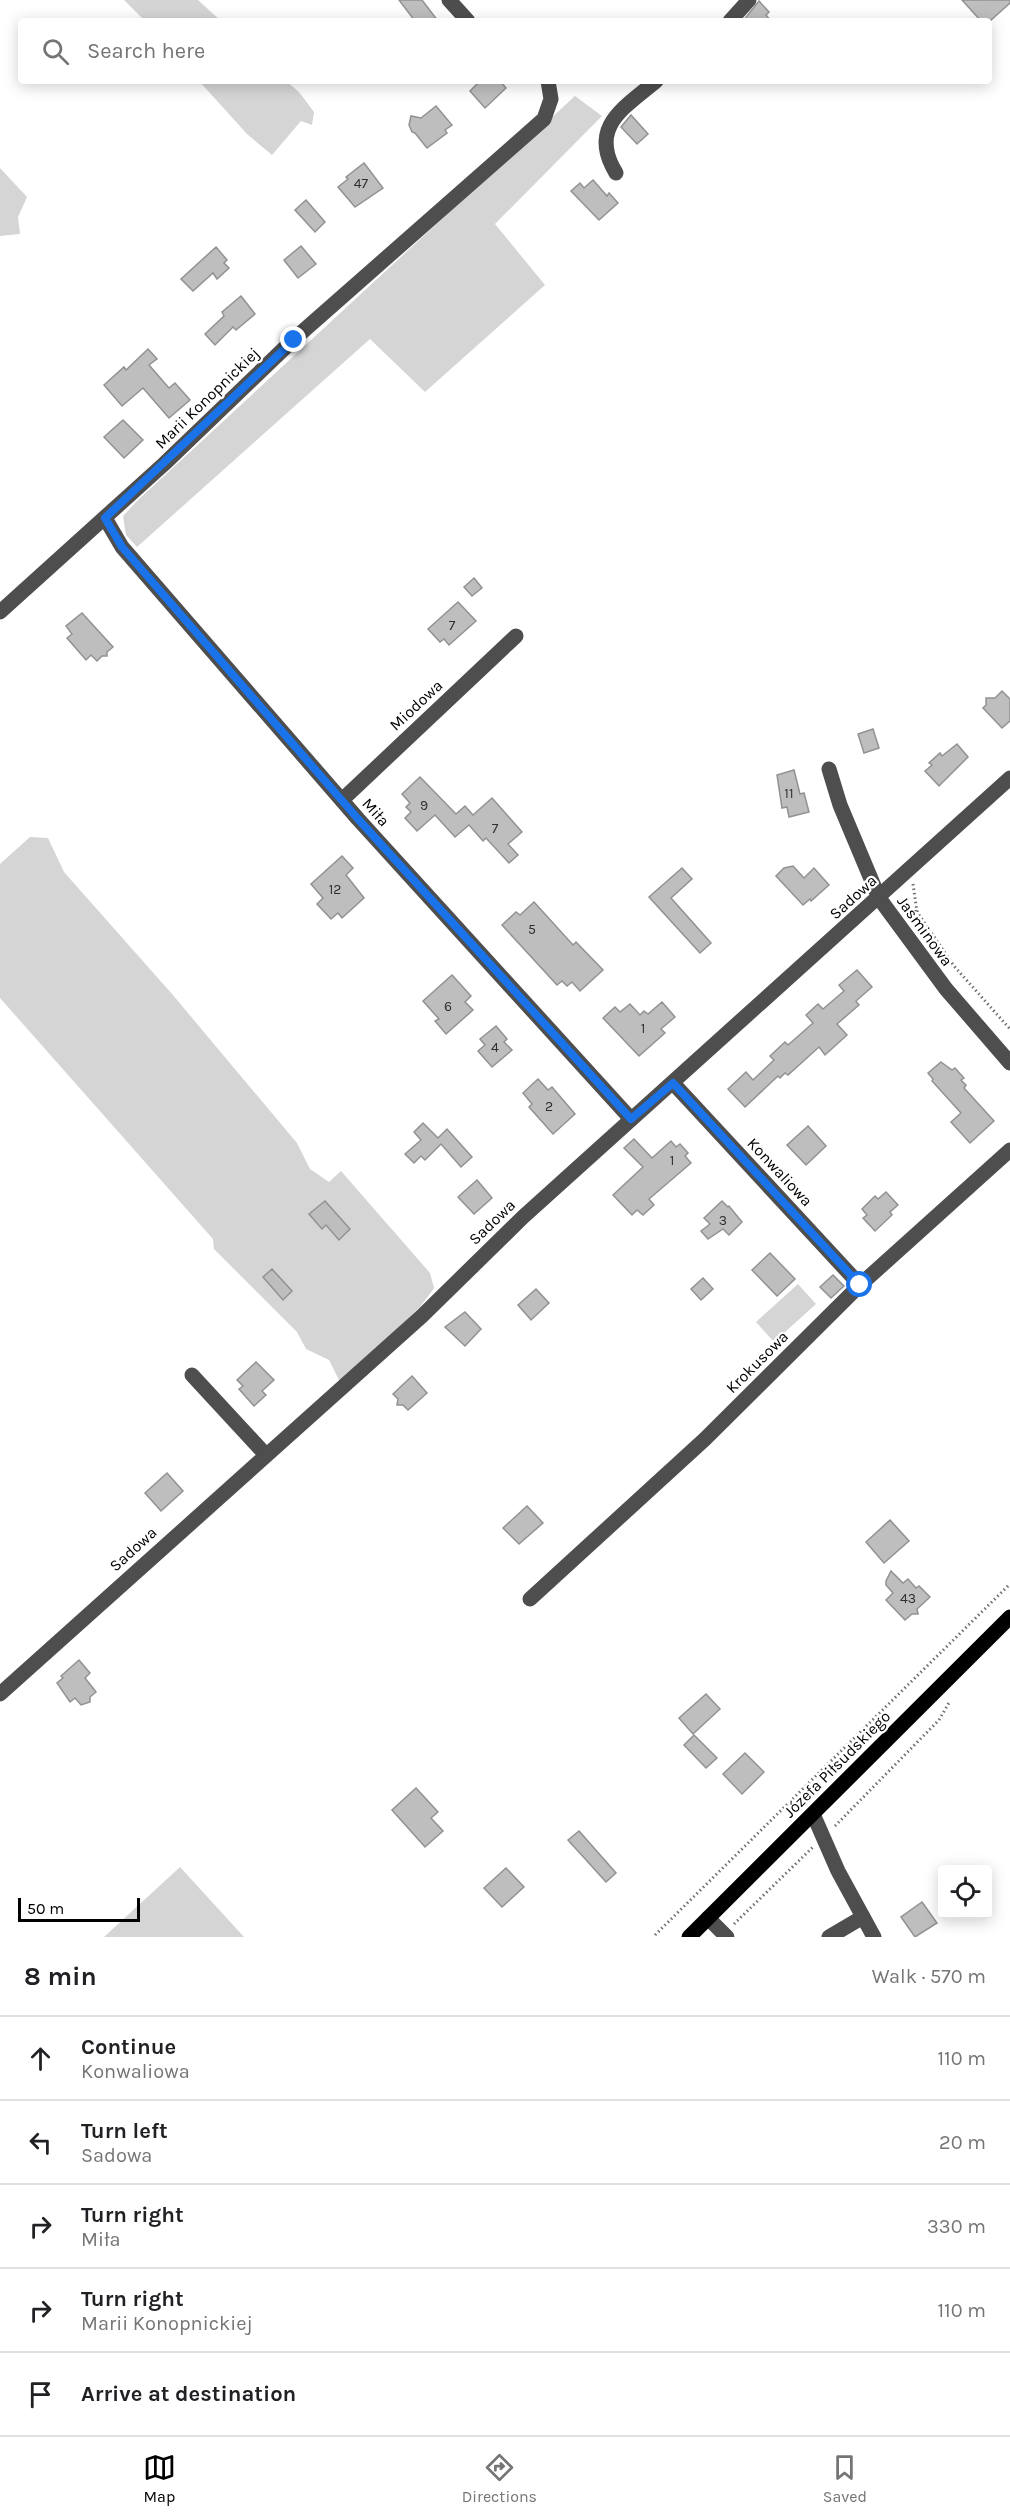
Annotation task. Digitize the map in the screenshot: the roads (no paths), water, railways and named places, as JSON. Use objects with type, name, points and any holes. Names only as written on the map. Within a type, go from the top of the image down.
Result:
[{"type":"main road","name":"Józefa Piłsudskiego","points":[[689,1937],[1010,1617]]},
{"type":"street","points":[[449,0],[465,18]]},
{"type":"street","points":[[733,18],[749,0]]},
{"type":"street","name":"Marii Konopnickiej","points":[[0,612],[105,518],[294,340],[544,119],[551,99],[548,84]]},
{"type":"street","points":[[616,173],[608,160],[605,146],[607,131],[612,119],[653,84]]},
{"type":"street","name":"Miła","points":[[105,518],[122,547],[342,800],[631,1119]]},
{"type":"street","name":"Miodowa","points":[[342,800],[516,636]]},
{"type":"street","name":"Jaśminowa","points":[[829,769],[840,805],[879,898],[946,989],[1010,1063]]},
{"type":"street","name":"Sadowa","points":[[0,1694],[422,1316],[523,1217],[1010,778]]},
{"type":"street","name":"Konwaliowa","points":[[673,1083],[860,1285]]},
{"type":"street","name":"Krokusowa","points":[[530,1599],[705,1439],[860,1285],[1010,1150]]},
{"type":"street","points":[[192,1375],[266,1455]]},
{"type":"street","points":[[813,1814],[838,1871],[874,1937]]},
{"type":"street","points":[[830,1937],[863,1917]]},
{"type":"street","points":[[708,1918],[726,1936]]}]
